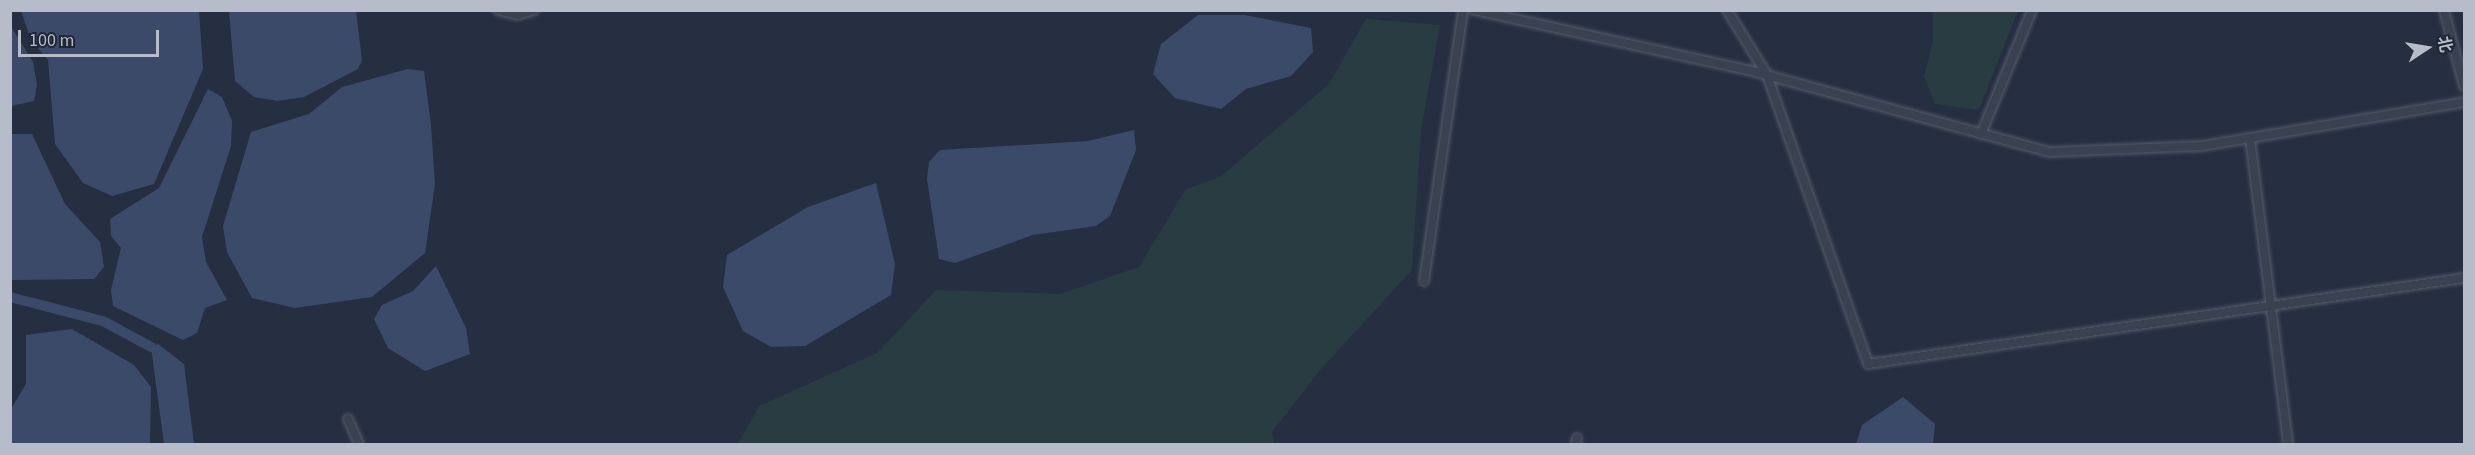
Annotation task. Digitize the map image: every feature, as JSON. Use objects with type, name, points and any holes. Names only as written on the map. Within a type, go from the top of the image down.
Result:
[{"type":"street","points":[[498,10],[518,15],[534,10]]},
{"type":"street","points":[[1424,281],[1463,10]]},
{"type":"street","points":[[1474,10],[1767,75],[2050,152],[2202,146],[2464,102]]},
{"type":"street","points":[[1727,10],[1767,75],[1868,364],[2464,278]]},
{"type":"street","points":[[1981,134],[2032,10]]},
{"type":"street","points":[[2444,10],[2464,86]]},
{"type":"street","points":[[2250,138],[2288,444]]},
{"type":"street","points":[[348,418],[359,444]]},
{"type":"shaded area","points":[[1933,11],[2018,11],[1979,110],[1935,104],[1924,76],[1933,41]]},
{"type":"shaded area","points":[[1366,19],[1440,25],[1421,130],[1412,270],[1320,370],[1272,432],[1274,444],[738,444],[759,406],[877,353],[936,290],[1060,294],[1139,267],[1186,189],[1220,177],[1329,84]]},
{"type":"water","points":[[21,11],[199,11],[203,69],[154,184],[112,196],[83,183],[55,144],[48,60],[31,40]]},
{"type":"water","points":[[229,11],[356,11],[362,60],[358,69],[304,97],[278,101],[254,97],[235,81]]},
{"type":"water","points":[[1198,15],[1245,15],[1311,28],[1313,52],[1291,76],[1246,89],[1221,109],[1175,98],[1153,74],[1161,44]]},
{"type":"water","points":[[10,25],[33,62],[37,85],[34,101],[11,106]]},
{"type":"water","points":[[408,69],[424,71],[431,125],[435,184],[425,253],[372,297],[295,308],[252,298],[227,252],[223,226],[251,132],[309,114],[342,87]]},
{"type":"water","points":[[208,89],[222,97],[232,121],[231,146],[202,237],[206,262],[227,300],[205,308],[197,333],[183,340],[113,306],[111,290],[121,248],[111,236],[110,219],[159,188]]},
{"type":"water","points":[[1134,130],[1136,150],[1110,216],[1096,226],[1033,235],[955,263],[939,259],[927,179],[929,162],[940,150],[1088,141]]},
{"type":"water","points":[[11,134],[32,134],[65,204],[100,242],[104,267],[94,279],[11,280]]},
{"type":"water","points":[[876,183],[895,264],[891,295],[805,346],[771,347],[743,331],[723,287],[727,255],[808,207]]},
{"type":"water","points":[[436,266],[466,328],[470,354],[425,371],[388,348],[374,319],[382,305],[413,291]]},
{"type":"water","points":[[72,329],[134,365],[151,387],[150,444],[11,444],[11,409],[26,384],[26,335]]},
{"type":"water","points":[[158,344],[184,364],[194,444],[164,444],[151,347]]},
{"type":"water","points":[[1903,397],[1935,424],[1933,444],[1856,444],[1862,425]]},
{"type":"waterway","points":[[10,297],[103,321],[151,347]]}]
